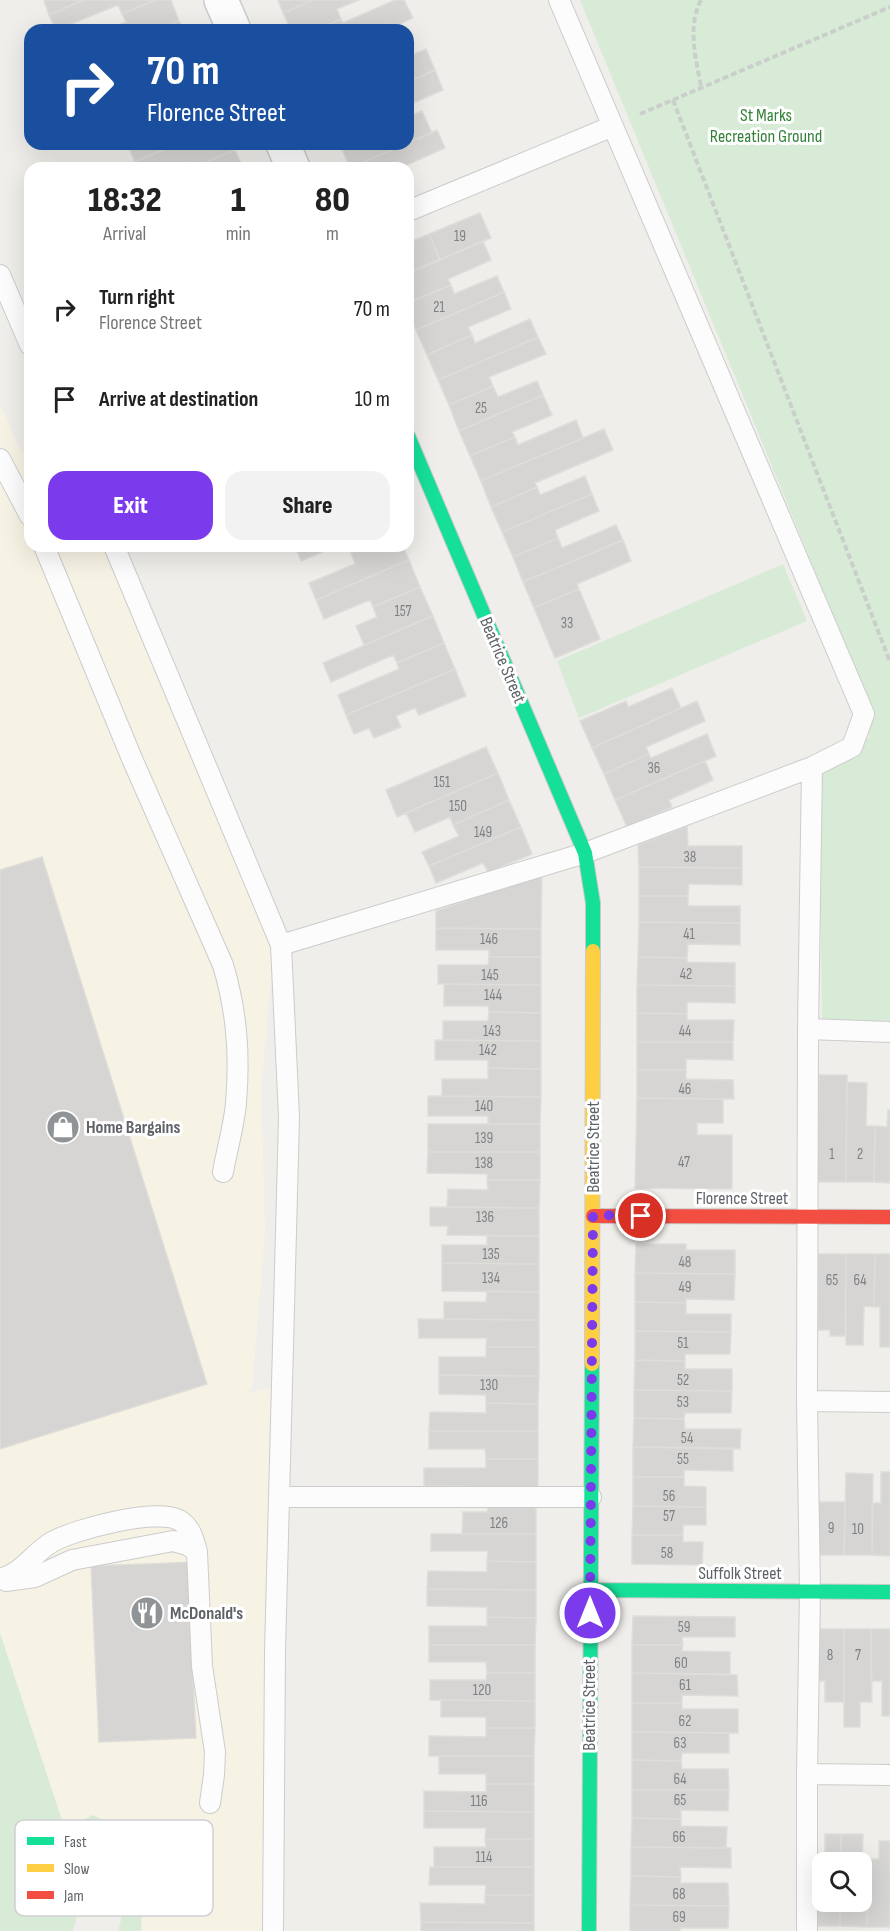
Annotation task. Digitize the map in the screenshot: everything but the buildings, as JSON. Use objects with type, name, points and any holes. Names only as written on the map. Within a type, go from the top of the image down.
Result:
[{"type":"street","points":[[221,0],[231,24]]},
{"type":"street","name":"Beatrice Street","points":[[414,450],[585,853],[593,903],[588,1931]]},
{"type":"street","name":"Florence Street","points":[[593,1215],[890,1217]]},
{"type":"street","name":"Suffolk Street","points":[[590,1590],[890,1592]]},
{"type":"lane","points":[[281,945],[585,853],[812,767],[852,747],[864,714],[559,0]]},
{"type":"lane","points":[[414,209],[613,126]]},
{"type":"lane","points":[[0,275],[24,331]]},
{"type":"lane","points":[[0,459],[24,505]]},
{"type":"lane","points":[[46,552],[129,751],[223,965],[232,998],[238,1054],[236,1095],[223,1172]]},
{"type":"lane","points":[[117,552],[281,945],[289,1117],[275,1651],[273,1931]]},
{"type":"lane","points":[[807,1931],[810,1592],[807,1401],[808,1029],[812,767]]},
{"type":"lane","points":[[808,1029],[890,1032]]},
{"type":"lane","points":[[807,1401],[890,1402]]},
{"type":"lane","points":[[280,1497],[591,1497]]},
{"type":"lane","points":[[0,1580],[19,1571],[51,1542],[111,1522],[168,1517],[186,1525],[197,1552],[202,1666],[215,1752],[210,1803]]},
{"type":"lane","points":[[0,1580],[35,1577],[72,1560],[173,1541],[188,1545],[197,1552]]},
{"type":"lane","points":[[807,1774],[890,1775]]},
{"type":"path","points":[[701,0],[695,11],[693,30],[701,87]]},
{"type":"path","points":[[613,126],[890,7]]},
{"type":"path","points":[[674,100],[890,662]]},
{"type":"shaded area","points":[[0,404],[19,448],[24,451],[24,552],[107,552],[273,952],[261,1090],[265,1230],[252,1389],[245,1394],[270,1388],[263,1931],[141,1931],[142,1916],[213,1916],[213,1820],[62,1820],[0,1633]]},
{"type":"green space","name":"St Marks Recreation Ground","points":[[580,0],[890,0],[890,1024],[822,1021],[819,775],[869,737],[871,707]]},
{"type":"green space","points":[[783,564],[807,621],[579,718],[557,661]]},
{"type":"green space","points":[[0,1633],[62,1820],[15,1820],[15,1916],[77,1916],[73,1931],[0,1931]]},
{"type":"green space","points":[[93,1815],[103,1820],[83,1820]]},
{"type":"green space","points":[[122,1916],[142,1916],[141,1931],[118,1931]]},
{"type":"traffic: fast","points":[[414,450],[585,853],[593,903],[593,951]]},
{"type":"traffic: fast","points":[[589,1931],[592,1364]]},
{"type":"traffic: fast","points":[[590,1590],[890,1592]]},
{"type":"traffic: slow","points":[[592,1364],[593,951]]},
{"type":"traffic: jam","points":[[593,1216],[890,1217]]},
{"type":"place","name":"Home Bargains","points":[[63,1127]]},
{"type":"place","name":"McDonald's","points":[[147,1613]]},
{"type":"route","points":[[590,1613],[593,1215],[641,1216]]}]
